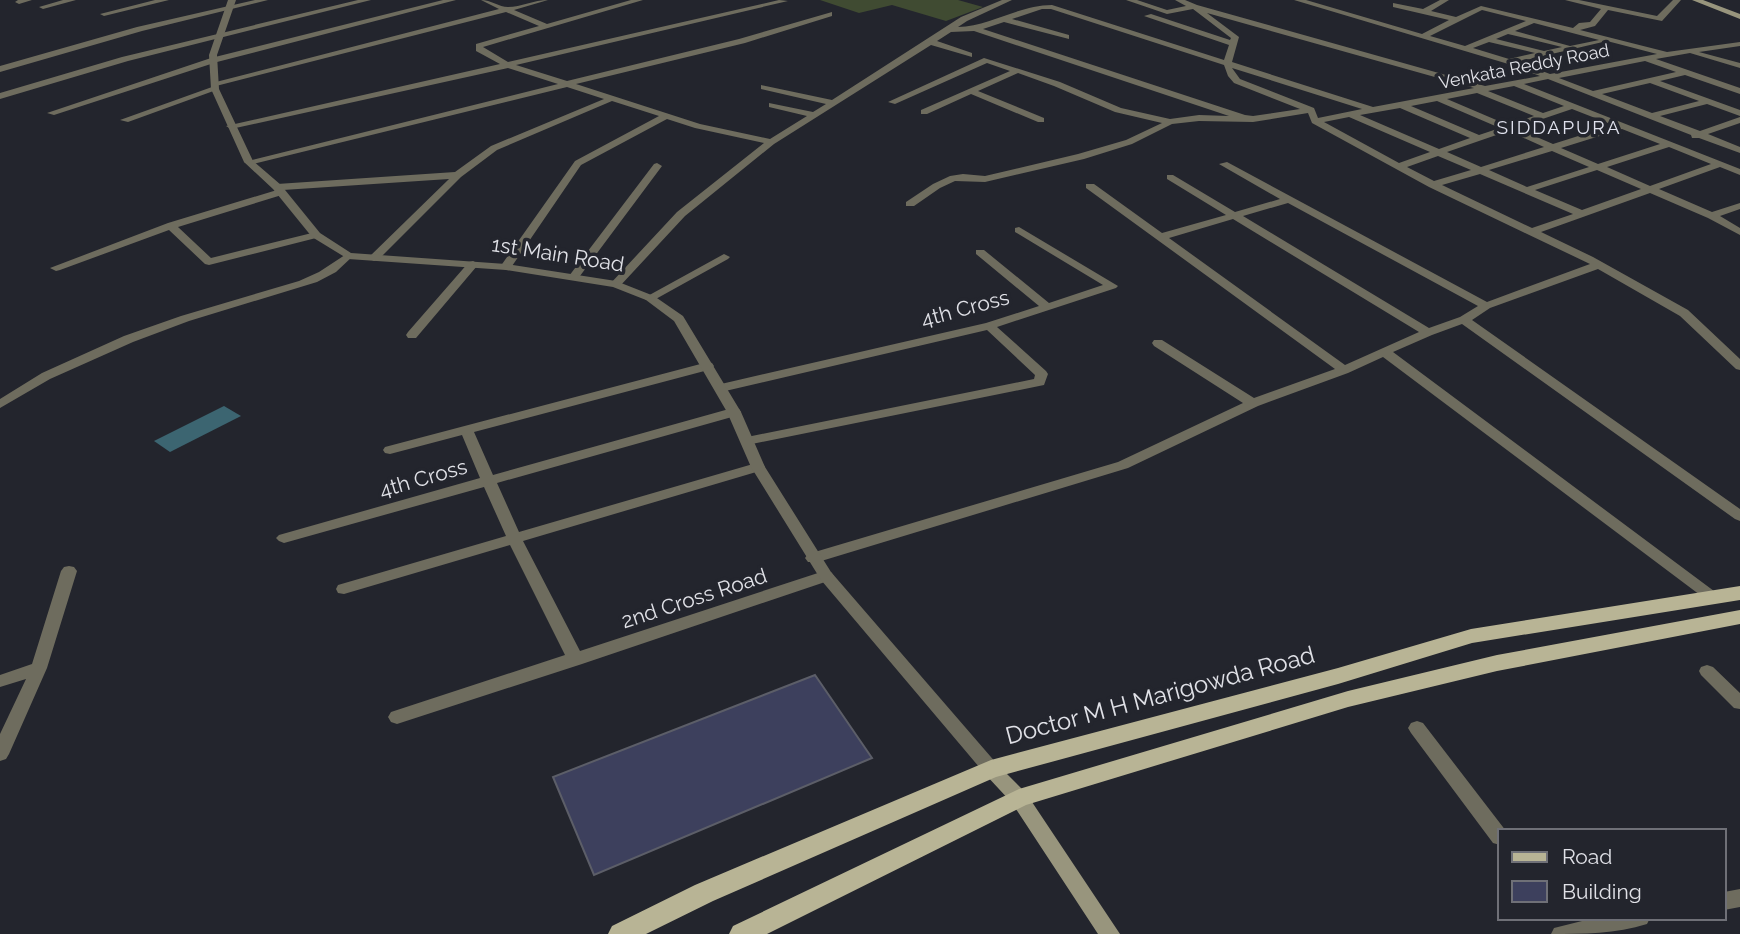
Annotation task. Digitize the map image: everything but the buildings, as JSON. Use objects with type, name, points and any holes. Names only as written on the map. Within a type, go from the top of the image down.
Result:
[{"type":"main road","points":[[1696,0],[1740,17]]},
{"type":"main road","points":[[1718,0],[1740,9]]},
{"type":"main road","name":"Doctor M H Marigowda Road","points":[[621,934],[704,893],[991,769],[1338,676],[1471,636],[1740,593]]},
{"type":"main road","points":[[742,934],[1019,798],[1348,699],[1497,663],[1740,617]]},
{"type":"main road","points":[[991,769],[1019,798],[1110,934]]},
{"type":"street","points":[[19,2],[28,0]]},
{"type":"street","points":[[43,6],[72,0]]},
{"type":"street","points":[[104,14],[165,0]]},
{"type":"street","points":[[0,69],[231,4],[264,0]]},
{"type":"street","points":[[0,96],[125,59],[366,0]]},
{"type":"street","points":[[51,113],[214,61],[452,0]]},
{"type":"street","points":[[485,0],[545,26]]},
{"type":"street","points":[[125,120],[215,86],[544,0]]},
{"type":"street","points":[[639,0],[479,46],[478,49],[508,65],[565,85],[666,116],[771,142]]},
{"type":"street","points":[[616,284],[681,214],[771,142],[964,19],[1008,0]]},
{"type":"street","points":[[1130,0],[1167,12],[1194,7],[1235,37],[1226,61],[1230,74],[1237,81],[1311,110],[1315,121],[1433,184],[1599,265],[1684,313],[1740,366]]},
{"type":"street","points":[[1179,0],[1194,7],[1483,91],[1542,116]]},
{"type":"street","points":[[1298,0],[1508,61],[1740,150]]},
{"type":"street","points":[[1424,12],[1445,0]]},
{"type":"street","points":[[1425,36],[1493,0]]},
{"type":"street","points":[[1569,0],[1658,19],[1677,0]]},
{"type":"street","points":[[232,126],[784,1]]},
{"type":"street","name":"1st Main Road","points":[[231,4],[214,61],[215,86],[249,162],[279,190],[316,235],[348,256],[506,267],[616,284],[650,298],[679,319],[734,412],[758,467],[813,558],[991,769]]},
{"type":"street","points":[[1396,5],[1457,20]]},
{"type":"street","points":[[949,30],[975,29],[1041,7],[1052,7],[1376,111]]},
{"type":"street","points":[[1481,8],[1668,55]]},
{"type":"street","points":[[1574,31],[1582,24],[1592,24],[1606,8]]},
{"type":"street","points":[[1138,13],[1233,44]]},
{"type":"street","points":[[249,162],[743,41],[829,14]]},
{"type":"street","points":[[1020,14],[1060,26]]},
{"type":"street","points":[[1003,19],[1066,37]]},
{"type":"street","points":[[1465,49],[1533,21]]},
{"type":"street","points":[[975,29],[1074,64],[1252,119]]},
{"type":"street","points":[[1506,31],[1570,47]]},
{"type":"street","points":[[1487,39],[1545,53]]},
{"type":"street","points":[[1508,61],[1607,40]]},
{"type":"street","points":[[931,42],[969,55]]},
{"type":"street","name":"Venkata Reddy Road","points":[[1315,121],[1686,51],[1740,44]]},
{"type":"street","points":[[1686,51],[1740,66]]},
{"type":"street","points":[[1646,59],[1740,90]]},
{"type":"street","points":[[892,102],[988,60],[1118,110],[1170,122],[1199,118],[1252,119],[1311,110]]},
{"type":"street","points":[[924,112],[1018,70]]},
{"type":"street","points":[[1592,93],[1685,73]]},
{"type":"street","points":[[1652,81],[1740,113]]},
{"type":"street","points":[[1514,83],[1740,172]]},
{"type":"street","points":[[764,87],[835,103]]},
{"type":"street","points":[[970,91],[1041,120]]},
{"type":"street","points":[[1439,98],[1650,188],[1740,232]]},
{"type":"street","points":[[374,258],[458,175],[494,148],[610,99]]},
{"type":"street","points":[[1651,116],[1707,101]]},
{"type":"street","points":[[772,105],[815,115]]},
{"type":"street","points":[[1402,105],[1477,138]]},
{"type":"street","points":[[1399,166],[1572,106]]},
{"type":"street","points":[[1352,115],[1441,151],[1582,214]]},
{"type":"street","points":[[506,267],[578,163],[666,116]]},
{"type":"street","points":[[1526,190],[1740,120]]},
{"type":"street","points":[[910,204],[950,178],[968,175],[985,179],[1128,142],[1151,134],[1170,122]]},
{"type":"street","points":[[1433,184],[1621,126]]},
{"type":"street","points":[[1224,164],[1486,306]]},
{"type":"street","points":[[1532,232],[1720,164]]},
{"type":"street","points":[[573,278],[657,166]]},
{"type":"street","points":[[56,268],[279,190],[458,175]]},
{"type":"street","points":[[1170,177],[1428,332]]},
{"type":"street","points":[[1090,186],[1344,370]]},
{"type":"street","points":[[1163,237],[1290,199]]},
{"type":"street","points":[[1712,216],[1740,206]]},
{"type":"street","points":[[172,227],[210,262],[316,235]]},
{"type":"street","name":"4th Cross","points":[[721,388],[989,326],[1112,286],[1020,230]]},
{"type":"street","points":[[980,252],[1047,307]]},
{"type":"street","points":[[0,404],[43,377],[115,345],[184,318],[299,286],[341,265],[348,256]]},
{"type":"street","points":[[650,298],[724,257]]},
{"type":"street","points":[[412,335],[473,264]]},
{"type":"street","points":[[813,558],[1123,465],[1253,402],[1344,370],[1428,332],[1464,320],[1486,306],[1599,265]]},
{"type":"street","points":[[1464,320],[1740,516]]},
{"type":"street","points":[[747,441],[1039,382],[1042,374],[989,326]]},
{"type":"street","points":[[1158,343],[1253,402]]},
{"type":"street","points":[[1386,353],[1714,597]]},
{"type":"street","points":[[390,450],[708,366]]},
{"type":"street","name":"4th Cross","points":[[284,538],[734,412]]},
{"type":"street","points":[[466,430],[515,540],[576,660]]},
{"type":"street","points":[[344,589],[758,467]]},
{"type":"street","points":[[0,754],[39,668],[69,571]]},
{"type":"street","name":"2nd Cross Road","points":[[397,717],[826,576]]},
{"type":"street","points":[[0,681],[39,668]]},
{"type":"street","points":[[1707,671],[1740,703]]},
{"type":"street","points":[[1417,728],[1498,833]]},
{"type":"street","points":[[1566,928],[1625,920]]},
{"type":"green space","points":[[820,0],[958,0],[983,7],[946,21],[892,5],[859,13]]},
{"type":"water","points":[[224,406],[241,416],[170,452],[154,441]]},
{"type":"district","name":"SIDDAPURA","points":[[1559,127]]}]
